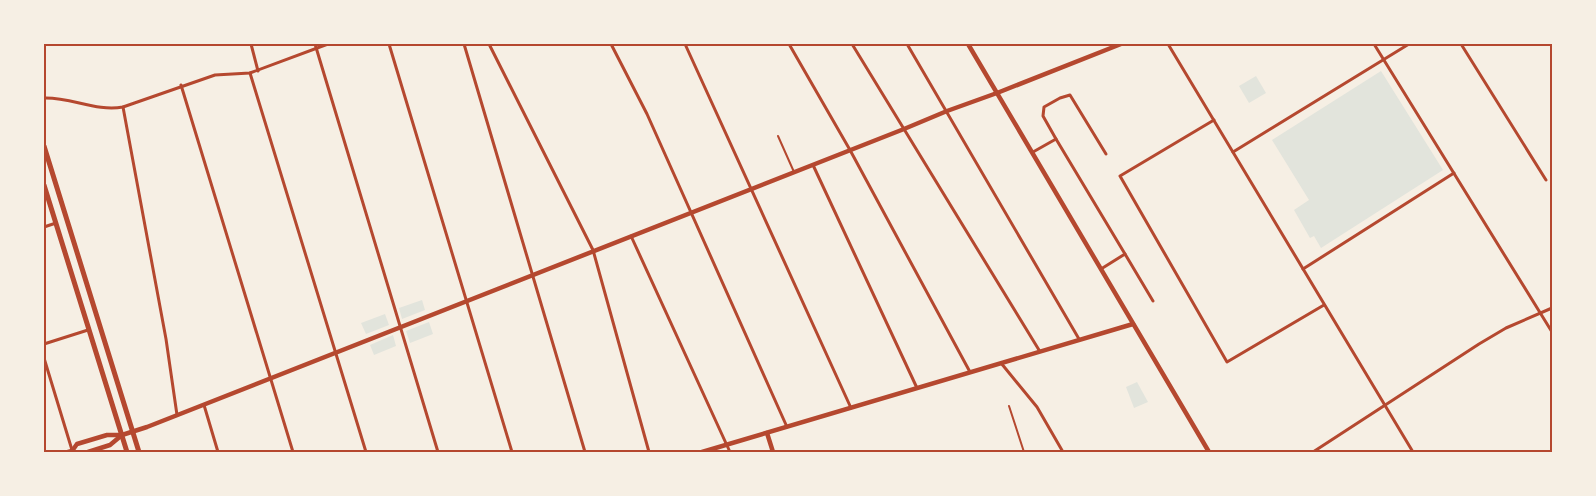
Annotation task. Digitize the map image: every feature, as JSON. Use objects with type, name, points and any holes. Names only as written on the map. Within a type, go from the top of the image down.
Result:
[{"type":"main road","points":[[44,146],[139,452]]},
{"type":"main road","points":[[44,185],[128,452]]},
{"type":"street","points":[[251,44],[258,70]]},
{"type":"street","points":[[315,44],[438,452]]},
{"type":"street","points":[[44,98],[110,109],[123,107],[215,75],[250,73],[328,44]]},
{"type":"street","points":[[389,44],[512,452]]},
{"type":"street","points":[[464,44],[585,452]]},
{"type":"street","points":[[489,44],[593,250],[649,452]]},
{"type":"street","points":[[611,44],[647,114],[788,427]]},
{"type":"street","points":[[685,44],[851,408]]},
{"type":"street","points":[[789,44],[850,150],[970,372]]},
{"type":"street","points":[[852,44],[1039,350]]},
{"type":"street","points":[[907,44],[947,110],[1078,339]]},
{"type":"street","points":[[968,44],[1209,452]]},
{"type":"street","points":[[72,452],[77,444],[107,435],[122,435],[133,432],[904,129],[947,110],[997,93],[1121,44]]},
{"type":"street","points":[[1168,44],[1413,452]]},
{"type":"street","points":[[1374,44],[1552,332]]},
{"type":"street","points":[[1233,152],[1409,44]]},
{"type":"street","points":[[1461,44],[1546,180]]},
{"type":"street","points":[[250,73],[366,452]]},
{"type":"street","points":[[181,86],[293,452]]},
{"type":"street","points":[[1106,154],[1070,95],[1044,107],[1043,116],[1153,301]]},
{"type":"street","points":[[123,107],[166,339],[177,415]]},
{"type":"street","points":[[1214,120],[1120,176],[1227,362],[1324,305]]},
{"type":"street","points":[[1033,152],[1056,139]]},
{"type":"street","points":[[813,164],[917,388]]},
{"type":"street","points":[[1303,269],[1454,173]]},
{"type":"street","points":[[44,227],[56,224]]},
{"type":"street","points":[[631,235],[730,452]]},
{"type":"street","points":[[1101,269],[1125,254]]},
{"type":"street","points":[[1313,452],[1479,344],[1506,328],[1552,308]]},
{"type":"street","points":[[702,452],[1039,350],[1133,324]]},
{"type":"street","points":[[44,344],[89,330]]},
{"type":"street","points":[[44,358],[72,452]]},
{"type":"street","points":[[1001,363],[1038,407],[1063,452]]},
{"type":"street","points":[[204,404],[218,452]]},
{"type":"street","points":[[767,433],[773,452]]},
{"type":"street","points":[[88,452],[110,445],[122,435]]},
{"type":"lane","points":[[778,136],[794,172]]},
{"type":"lane","points":[[1009,406],[1024,452]]},
{"type":"shaded area","points":[[1381,71],[1443,170],[1321,248],[1314,236],[1310,238],[1294,210],[1309,200],[1272,140]]},
{"type":"shaded area","points":[[1256,76],[1266,93],[1249,103],[1239,86]]},
{"type":"shaded area","points":[[422,300],[425,310],[402,319],[399,308]]},
{"type":"shaded area","points":[[385,314],[389,325],[366,334],[361,323]]},
{"type":"shaded area","points":[[429,322],[433,334],[410,343],[406,331]]},
{"type":"shaded area","points":[[393,335],[396,346],[374,355],[370,345]]},
{"type":"shaded area","points":[[1137,382],[1148,402],[1134,408],[1126,387]]}]
